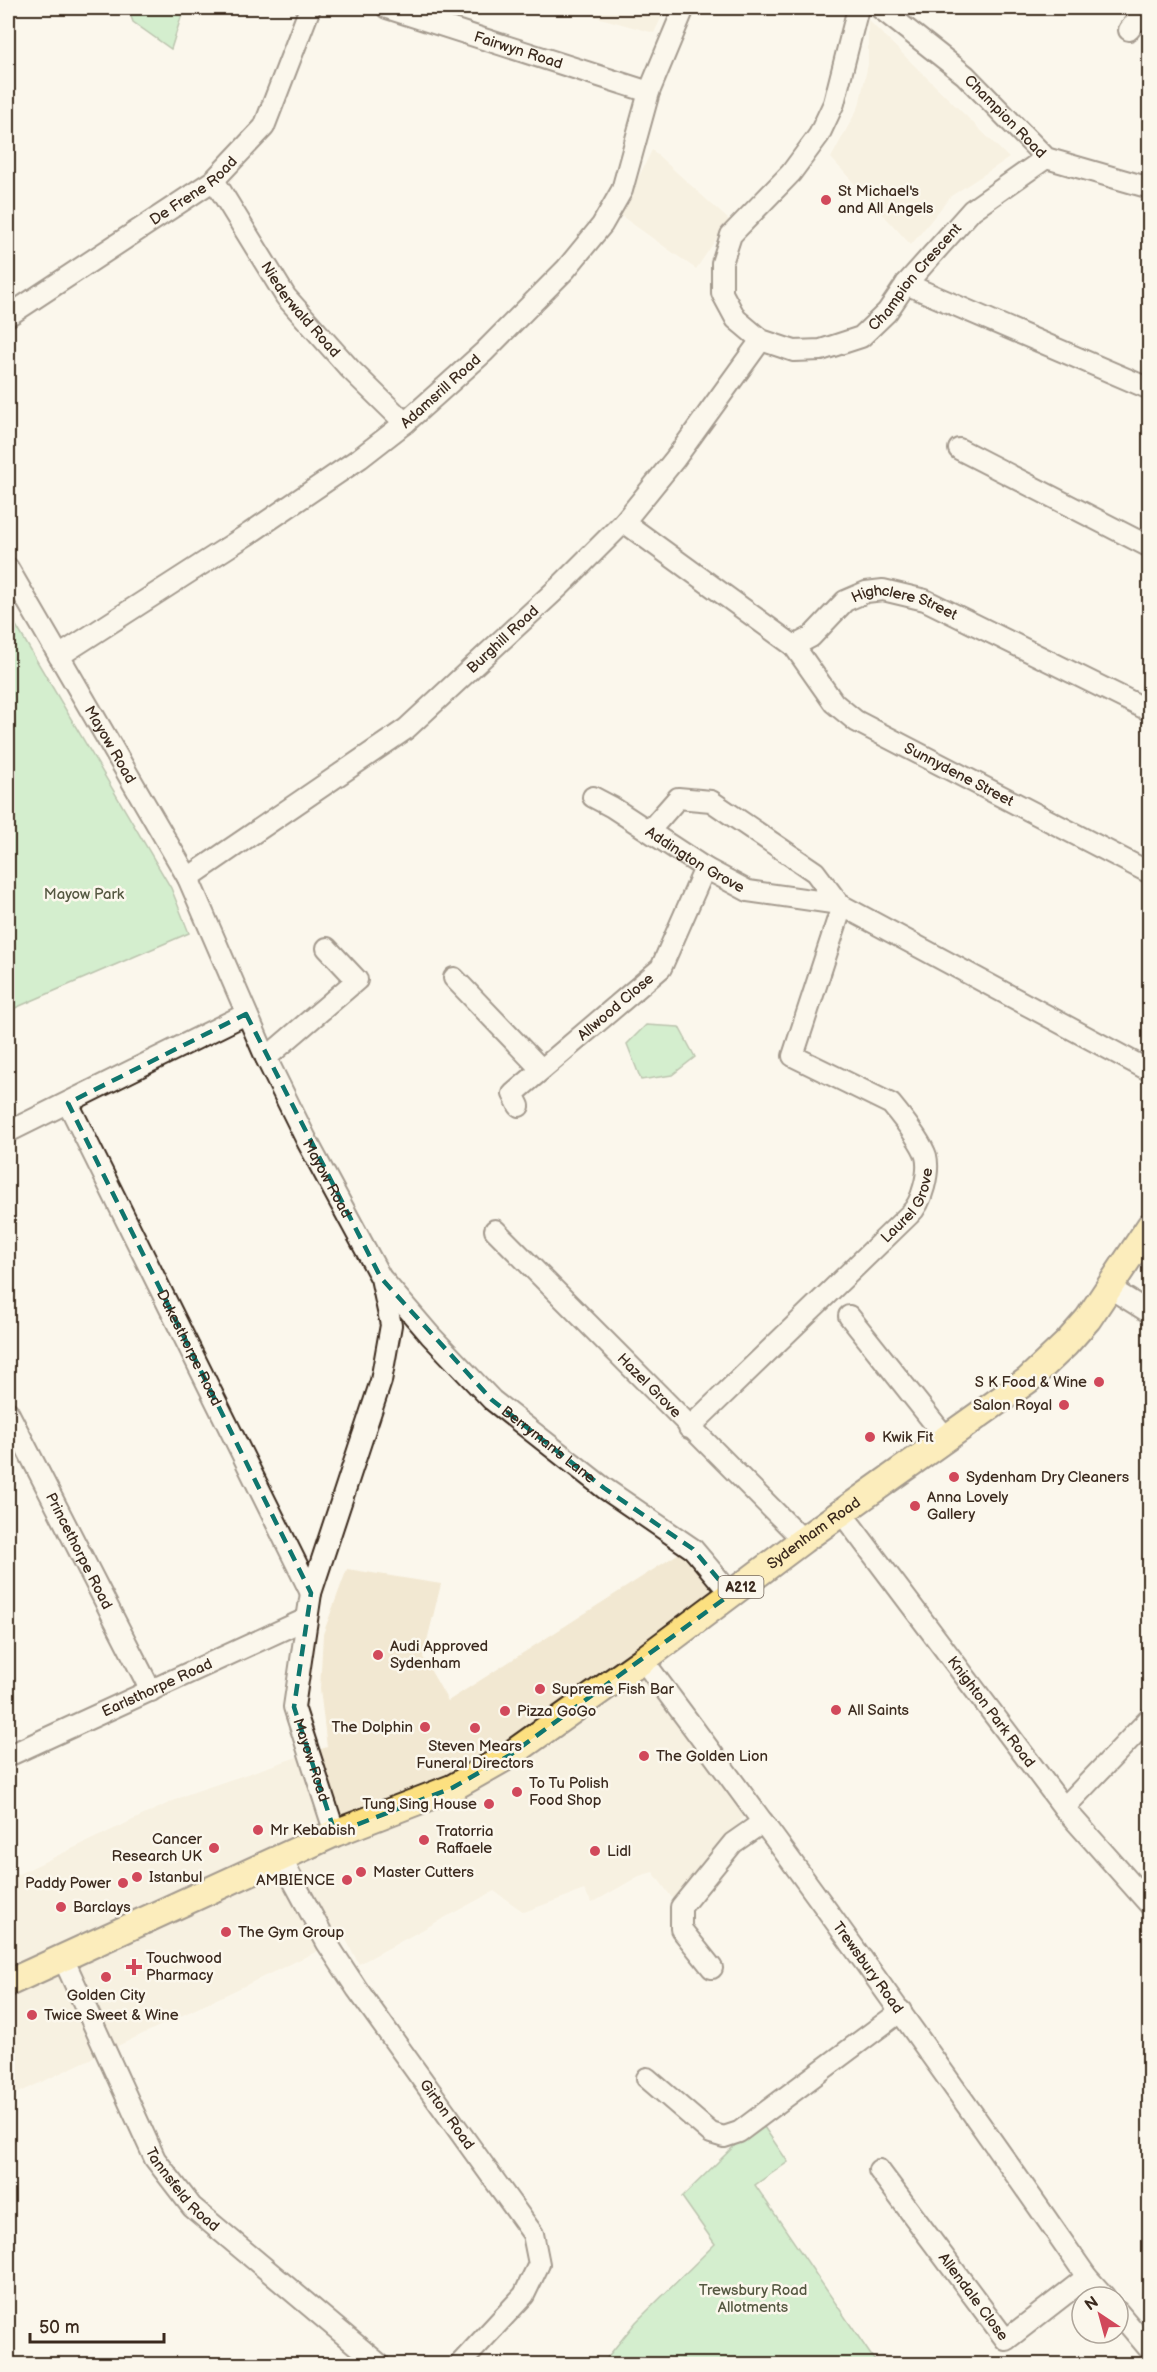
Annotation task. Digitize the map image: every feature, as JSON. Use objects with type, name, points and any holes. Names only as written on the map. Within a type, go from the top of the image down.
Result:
[{"type":"main road","name":"Sydenham Road","points":[[8,1983],[334,1833],[452,1788],[510,1755],[1035,1373],[1075,1335],[1110,1288],[1149,1226]]},
{"type":"street","name":"De Frene Road","points":[[8,316],[214,180],[264,128],[310,8]]},
{"type":"street","name":"Fairwyn Road","points":[[387,8],[649,92]]},
{"type":"street","name":"Adamsrill Road","points":[[59,657],[259,528],[360,458],[405,423],[492,344],[566,269],[602,225],[622,190],[649,92],[684,8]]},
{"type":"street","name":"Champion Crescent","points":[[858,8],[834,103],[819,135],[791,173],[731,235],[722,263],[722,293],[736,319],[761,340],[794,351],[821,350],[861,337],[887,312],[906,284],[972,210],[1046,158]]},
{"type":"street","name":"Champion Road","points":[[880,8],[965,75],[1046,158],[1144,186]]},
{"type":"street","points":[[1129,30],[1147,8]]},
{"type":"street","points":[[1144,186],[1149,168]]},
{"type":"street","name":"Niederwald Road","points":[[214,180],[286,297],[350,369],[405,423]]},
{"type":"street","points":[[906,284],[1149,389]]},
{"type":"street","name":"Burghill Road","points":[[188,878],[406,729],[560,586],[624,522],[675,459],[761,340]]},
{"type":"street","points":[[959,449],[1149,548]]},
{"type":"street","points":[[624,522],[794,646]]},
{"type":"street","name":"Mayow Road","points":[[8,568],[188,878],[266,1058],[308,1143],[381,1278],[391,1325],[381,1381],[311,1593],[294,1707],[334,1833]]},
{"type":"street","name":"Highclere Street","points":[[794,646],[811,637],[845,601],[866,592],[882,591],[926,600],[1149,711]]},
{"type":"street","name":"Sunnydene Street","points":[[794,646],[834,703],[856,721],[1149,873]]},
{"type":"street","points":[[593,797],[649,831]]},
{"type":"street","name":"Addington Grove","points":[[841,905],[814,872],[711,801],[678,798],[649,831],[705,868],[748,891],[841,905],[1149,1071]]},
{"type":"street","name":"Allwood Close","points":[[519,1106],[513,1094],[661,968],[705,868]]},
{"type":"street","name":"Laurel Grove","points":[[690,1428],[916,1208],[924,1190],[926,1156],[902,1117],[891,1104],[793,1056],[841,905]]},
{"type":"street","points":[[266,1058],[357,980],[327,948]]},
{"type":"street","points":[[454,978],[541,1069]]},
{"type":"street","points":[[8,1132],[246,1014]]},
{"type":"street","name":"Dukesthorpe Road","points":[[68,1104],[311,1593]]},
{"type":"street","name":"Hazel Grove","points":[[495,1230],[803,1540]]},
{"type":"street","name":"Berryman's Lane","points":[[381,1278],[430,1335],[492,1400],[604,1488],[693,1549],[731,1594]]},
{"type":"street","points":[[1110,1288],[1149,1313]]},
{"type":"street","points":[[849,1316],[946,1438]]},
{"type":"street","name":"Princethorpe Road","points":[[8,1412],[151,1691]]},
{"type":"street","name":"Knighton Park Road","points":[[841,1512],[1064,1808],[1149,1905]]},
{"type":"street","name":"Earlsthorpe Road","points":[[8,1756],[306,1619]]},
{"type":"street","name":"Trewsbury Road","points":[[643,1660],[966,2101],[1094,2285]]},
{"type":"street","points":[[1064,1808],[1149,1718]]},
{"type":"street","points":[[712,1968],[681,1929],[681,1907],[733,1843],[763,1822]]},
{"type":"street","name":"Girton Road","points":[[281,1858],[327,1944],[357,1989],[533,2234],[539,2264],[524,2295],[460,2364]]},
{"type":"street","name":"Tannsfeld Road","points":[[63,1958],[155,2159],[192,2207],[379,2364]]},
{"type":"street","points":[[647,2078],[711,2133],[724,2137],[739,2132],[901,2012]]},
{"type":"street","name":"Allendale Close","points":[[879,2170],[1006,2340],[1087,2277]]},
{"type":"street","points":[[1130,2327],[1149,2350]]},
{"type":"highlighted area","points":[[246,1014],[381,1278],[492,1400],[604,1488],[693,1549],[731,1594],[510,1755],[452,1788],[335,1833],[294,1707],[311,1593],[68,1103]]},
{"type":"shaded area","points":[[564,8],[666,8],[654,33]]},
{"type":"shaded area","points":[[868,20],[1009,158],[951,196],[911,245],[831,158],[859,106],[868,64]]},
{"type":"shaded area","points":[[652,150],[729,220],[696,269],[620,215]]},
{"type":"shaded area","points":[[684,1550],[722,1593],[635,1661],[747,1813],[675,1902],[653,1872],[639,1876],[592,1903],[584,1890],[524,1912],[494,1891],[359,1964],[345,1938],[8,2098],[8,1879],[188,1794],[327,1747],[320,1689],[323,1634],[347,1569],[441,1584],[423,1657],[448,1701]]},
{"type":"green space","points":[[128,8],[184,8],[171,49],[133,22]]},
{"type":"green space","name":"Mayow Park","points":[[8,612],[171,888],[189,933],[8,1011]]},
{"type":"green space","points":[[646,1025],[679,1027],[695,1057],[672,1075],[641,1080],[627,1044]]},
{"type":"green space","name":"Trewsbury Road Allotments","points":[[760,2121],[788,2162],[755,2185],[877,2364],[610,2364],[606,2359],[636,2322],[715,2244],[682,2197]]},
{"type":"place","name":"St Michael's and All Angels","points":[[826,200]]},
{"type":"place","name":"S K Food & Wine","points":[[1099,1382]]},
{"type":"place","name":"Salon Royal","points":[[1064,1405]]},
{"type":"place","name":"Kwik Fit","points":[[870,1437]]},
{"type":"place","name":"Sydenham Dry Cleaners","points":[[954,1477]]},
{"type":"place","name":"Anna Lovely Gallery","points":[[915,1506]]},
{"type":"place","name":"Audi Approved Sydenham","points":[[378,1655]]},
{"type":"place","name":"Supreme Fish Bar","points":[[540,1689]]},
{"type":"place","name":"All Saints","points":[[836,1710]]},
{"type":"place","name":"Pizza GoGo","points":[[505,1711]]},
{"type":"place","name":"The Dolphin","points":[[425,1727]]},
{"type":"place","name":"Steven Mears Funeral Directors","points":[[475,1728]]},
{"type":"place","name":"The Golden Lion","points":[[644,1756]]},
{"type":"place","name":"To Tu Polish Food Shop","points":[[517,1792]]},
{"type":"place","name":"Tung Sing House","points":[[489,1804]]},
{"type":"place","name":"Mr Kebabish","points":[[258,1830]]},
{"type":"place","name":"Tratorria Raffaele","points":[[424,1840]]},
{"type":"place","name":"Cancer Research UK","points":[[214,1848]]},
{"type":"place","name":"Lidl","points":[[595,1851]]},
{"type":"place","name":"Master Cutters","points":[[361,1872]]},
{"type":"place","name":"Istanbul","points":[[137,1877]]},
{"type":"place","name":"AMBIENCE","points":[[347,1880]]},
{"type":"place","name":"Paddy Power","points":[[123,1883]]},
{"type":"place","name":"Barclays","points":[[61,1907]]},
{"type":"place","name":"The Gym Group","points":[[226,1932]]},
{"type":"place","name":"Touchwood Pharmacy","points":[[134,1967]]},
{"type":"place","name":"Golden City","points":[[106,1977]]},
{"type":"place","name":"Twice Sweet & Wine","points":[[32,2015]]}]
